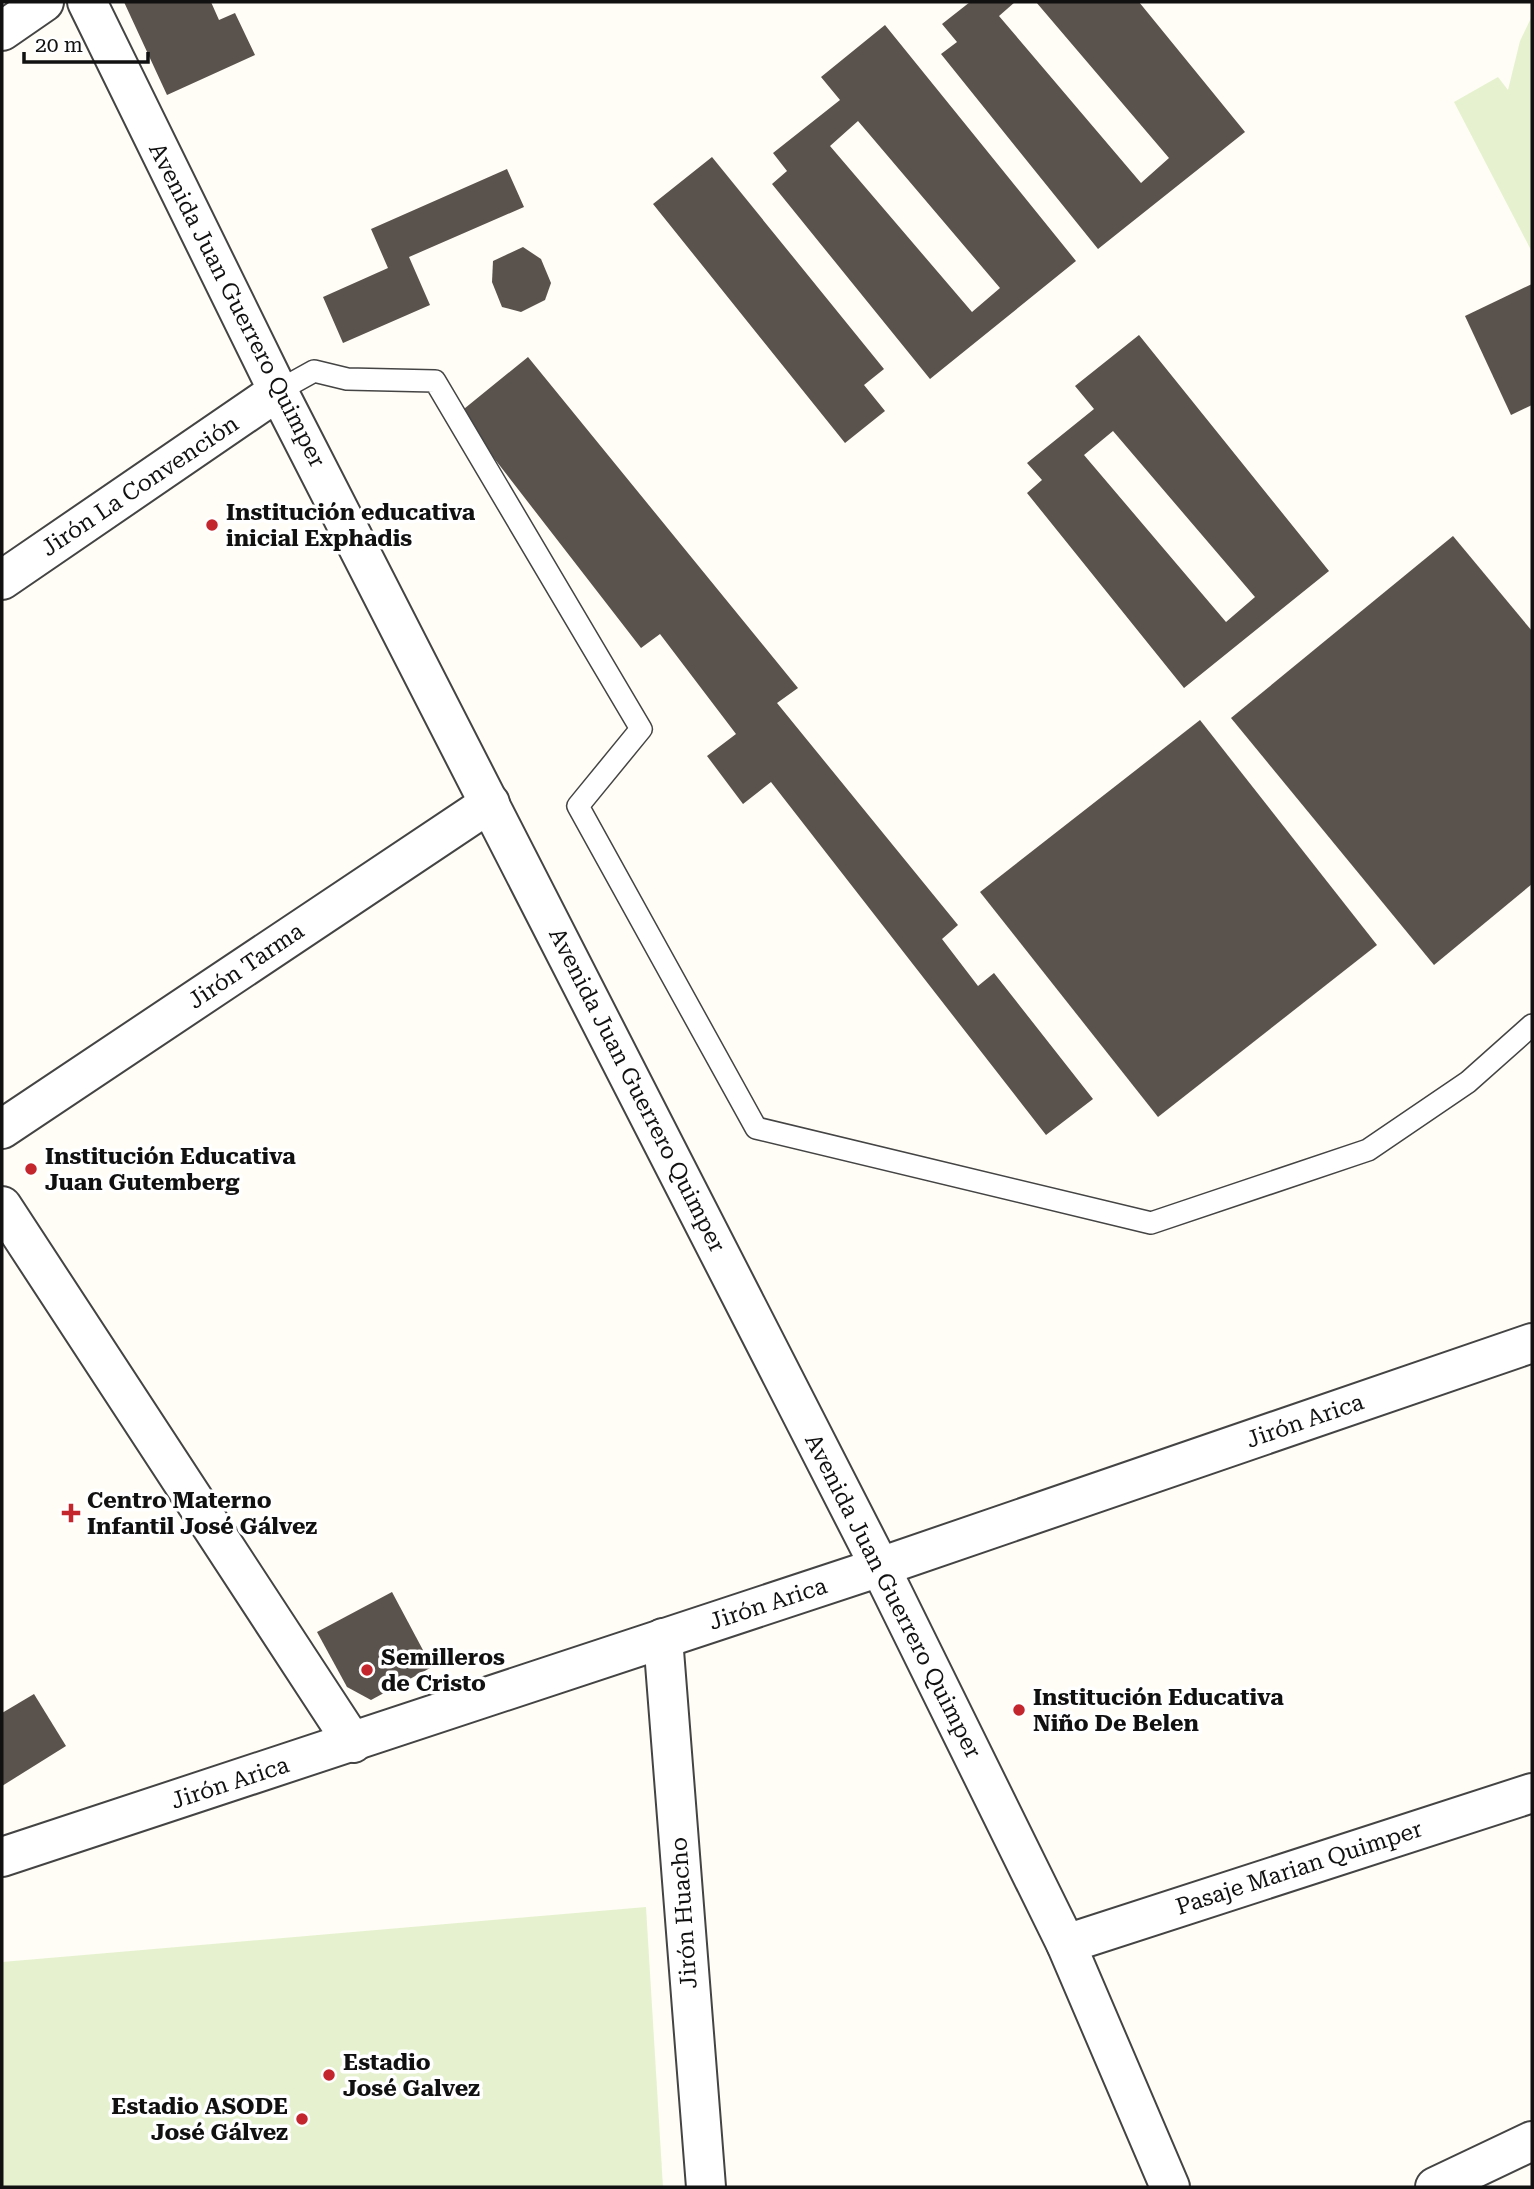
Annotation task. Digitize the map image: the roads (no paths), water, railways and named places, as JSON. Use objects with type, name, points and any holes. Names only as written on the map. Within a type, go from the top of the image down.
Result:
[{"type":"street","points":[[2,31],[44,2]]},
{"type":"street","name":"Avenida Juan Guerrero Quimper","points":[[87,2],[278,391],[880,1567],[1066,1944],[1170,2187]]},
{"type":"street","name":"Jirón La Convención","points":[[2,580],[278,391]]},
{"type":"street","name":"Jirón Tarma","points":[[2,1129],[490,803]]},
{"type":"street","points":[[2,1206],[353,1743]]},
{"type":"street","name":"Jirón Arica","points":[[2,1857],[880,1567],[1532,1343]]},
{"type":"street","name":"Jirón Huacho","points":[[663,1639],[706,2187]]},
{"type":"street","name":"Pasaje Marian Quimper","points":[[1066,1944],[1532,1793]]},
{"type":"street","points":[[1435,2187],[1532,2141]]},
{"type":"lane","points":[[278,391],[314,372],[347,379],[435,381],[641,729],[579,806],[756,1128],[1151,1223],[1368,1150],[1468,1082],[1532,1025]]},
{"type":"place","name":"Institución educativa inicial Exphadis","points":[[212,525]]},
{"type":"place","name":"Institución Educativa Juan Gutemberg","points":[[31,1169]]},
{"type":"place","name":"Centro Materno Infantil José Gálvez","points":[[71,1513]]},
{"type":"place","name":"Semilleros de Cristo","points":[[367,1670]]},
{"type":"place","name":"Institución Educativa Niño De Belen","points":[[1019,1710]]},
{"type":"place","name":"Estadio José Galvez","points":[[329,2075]]},
{"type":"place","name":"Estadio ASODE José Gálvez","points":[[302,2119]]}]
